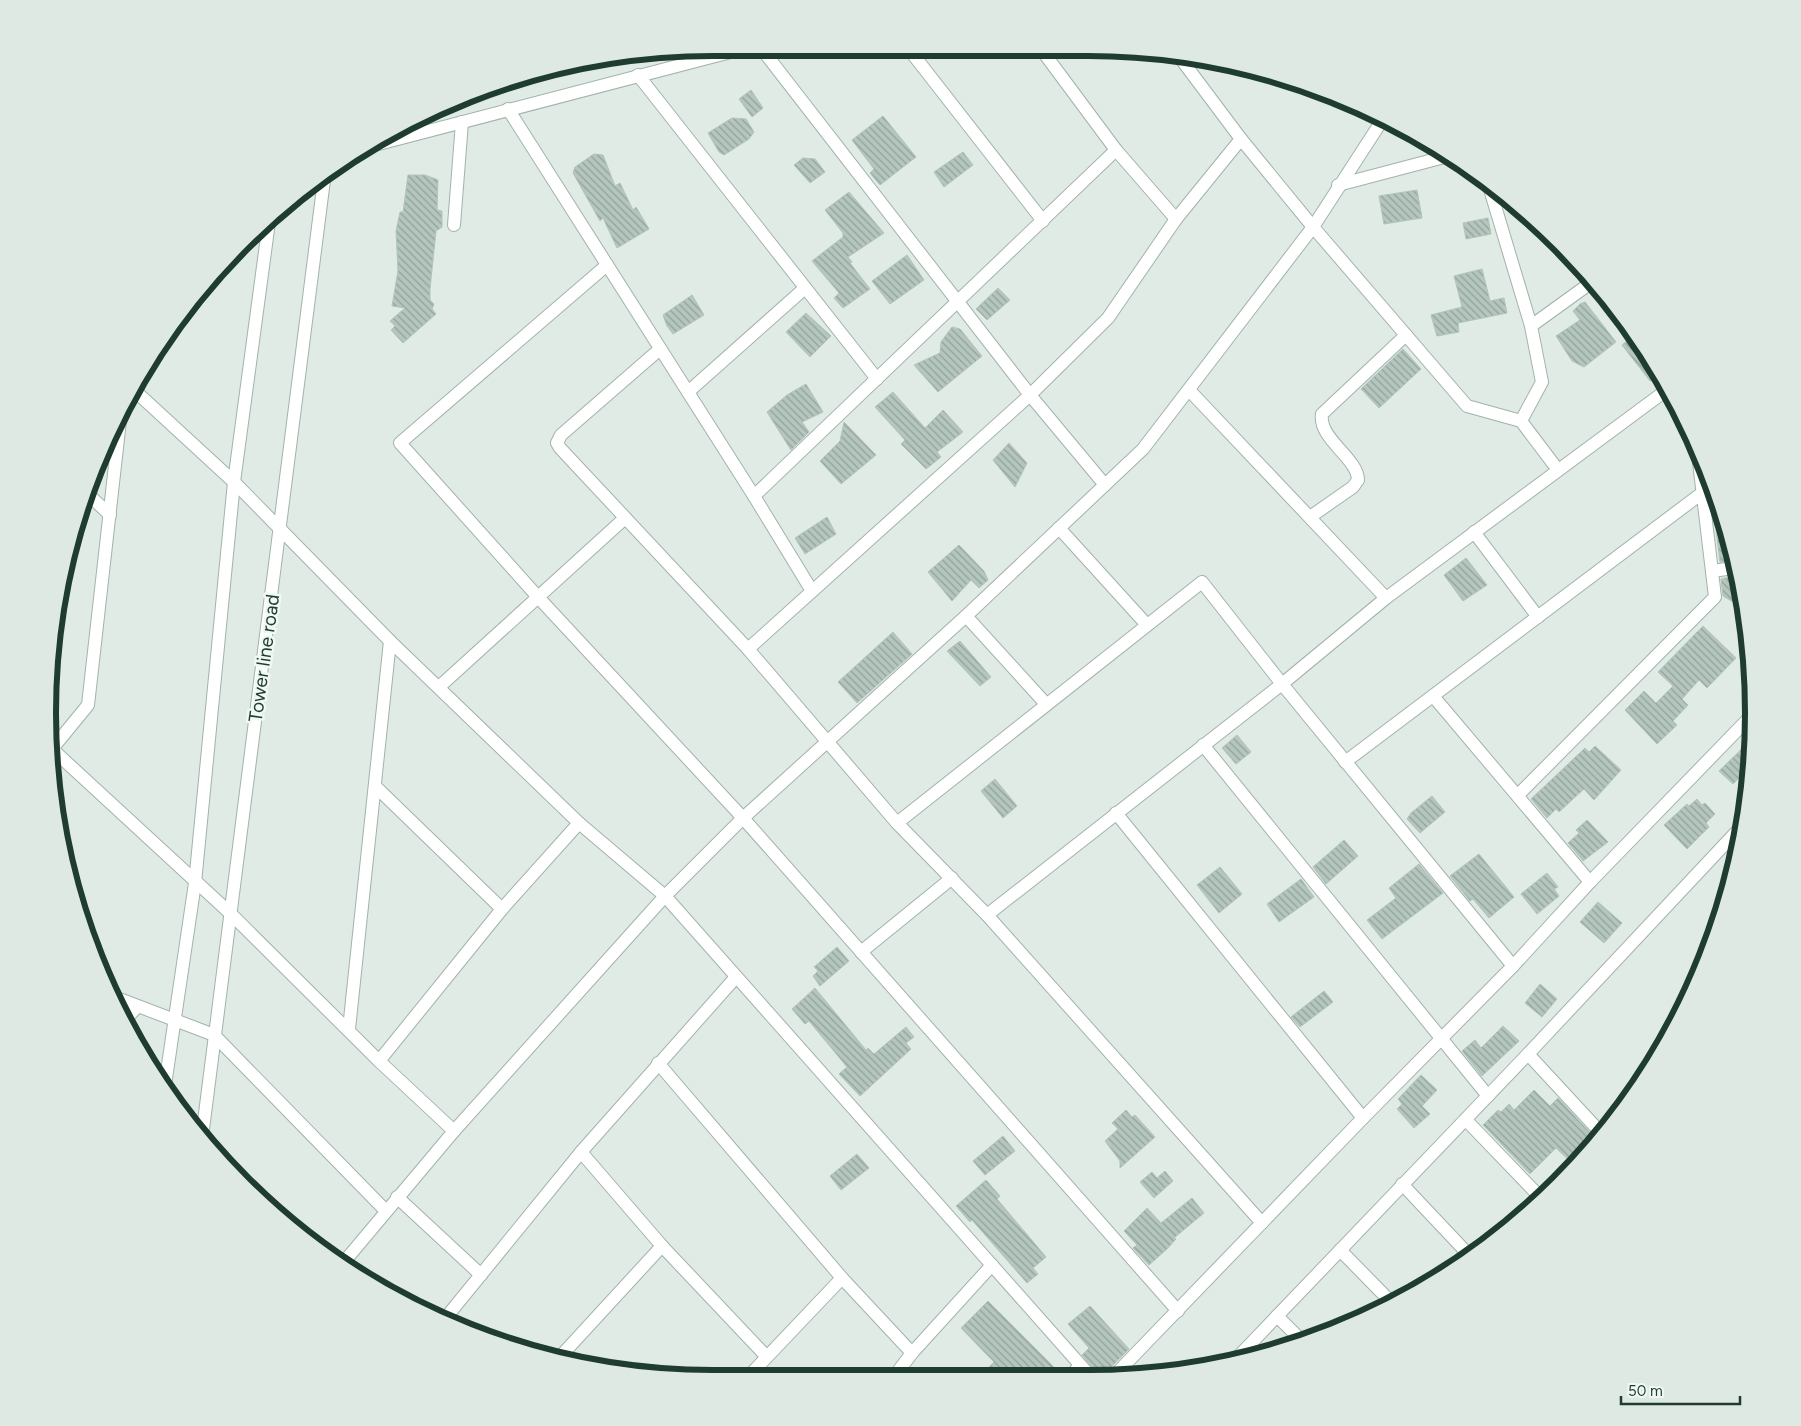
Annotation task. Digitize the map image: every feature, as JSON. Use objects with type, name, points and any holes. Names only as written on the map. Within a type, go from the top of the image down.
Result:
[{"type":"street","points":[[392,141],[714,56]]},
{"type":"street","points":[[767,56],[1030,395],[1105,485]]},
{"type":"street","points":[[914,56],[1043,221]]},
{"type":"street","points":[[1046,56],[1116,150],[1176,219]]},
{"type":"street","points":[[1185,64],[1241,139],[1313,227],[1467,406],[1521,421],[1558,470]]},
{"type":"street","points":[[638,75],[877,379]]},
{"type":"street","points":[[508,110],[754,496],[812,591]]},
{"type":"street","points":[[454,225],[462,122]]},
{"type":"street","points":[[347,1258],[385,1210],[454,1131],[665,896],[743,818],[966,616],[1143,448],[1313,227],[1338,185],[1380,125]]},
{"type":"street","points":[[748,649],[1030,395],[1108,318],[1176,219],[1241,139]]},
{"type":"street","points":[[754,496],[1116,150]]},
{"type":"street","points":[[1338,185],[1439,158]]},
{"type":"street","name":"Tower line road","points":[[203,1127],[281,529],[323,185]]},
{"type":"street","points":[[1492,195],[1530,326],[1542,382],[1521,421]]},
{"type":"street","points":[[166,1077],[195,883],[234,482],[267,232]]},
{"type":"street","points":[[607,265],[400,443],[536,596],[743,818],[1178,1311]]},
{"type":"street","points":[[1530,326],[1587,286]]},
{"type":"street","points":[[688,392],[805,288]]},
{"type":"street","points":[[1310,517],[1353,487],[1358,480],[1355,471],[1322,426],[1322,414],[1406,335]]},
{"type":"street","points":[[660,349],[561,435],[557,443],[560,448],[748,649],[897,823],[987,915],[1262,1223]]},
{"type":"street","points":[[1189,390],[1386,598]]},
{"type":"street","points":[[987,915],[1282,684],[1386,598],[1661,393]]},
{"type":"street","points":[[139,395],[234,482],[390,641],[580,823],[665,896],[1085,1370]]},
{"type":"street","points":[[57,742],[88,705],[119,435]]},
{"type":"street","points":[[1518,795],[1715,597],[1700,476]]},
{"type":"street","points":[[1345,762],[1702,493]]},
{"type":"street","points":[[92,498],[110,515]]},
{"type":"street","points":[[438,687],[624,518]]},
{"type":"street","points":[[1059,528],[1147,625]]},
{"type":"street","points":[[1474,532],[1538,617]]},
{"type":"street","points":[[1712,571],[1728,569]]},
{"type":"street","points":[[897,823],[1202,582],[1345,762],[1513,966]]},
{"type":"street","points":[[966,616],[1046,704]]},
{"type":"street","points":[[349,1029],[390,641]]},
{"type":"street","points":[[1434,696],[1590,882]]},
{"type":"street","points":[[1121,1368],[1440,1038],[1513,966],[1590,882],[1745,723]]},
{"type":"street","points":[[1203,745],[1488,1096]]},
{"type":"street","points":[[58,755],[195,883],[230,913],[349,1029],[379,1061],[454,1131]]},
{"type":"street","points":[[375,786],[502,908]]},
{"type":"street","points":[[1116,813],[1363,1118]]},
{"type":"street","points":[[379,1061],[502,908],[580,823]]},
{"type":"street","points":[[1244,1350],[1402,1184],[1466,1120],[1733,836]]},
{"type":"street","points":[[861,952],[952,878]]},
{"type":"street","points":[[449,1314],[581,1152],[736,977]]},
{"type":"street","points":[[123,1001],[214,1035],[385,1210]]},
{"type":"street","points":[[130,1015],[137,1007]]},
{"type":"street","points":[[1528,1054],[1597,1128]]},
{"type":"street","points":[[658,1063],[842,1278],[912,1353]]},
{"type":"street","points":[[1466,1120],[1536,1193]]},
{"type":"street","points":[[581,1152],[662,1246],[766,1356]]},
{"type":"street","points":[[1402,1184],[1465,1251]]},
{"type":"street","points":[[397,1197],[481,1274]]},
{"type":"street","points":[[564,1352],[662,1246]]},
{"type":"street","points":[[1340,1250],[1387,1297]]},
{"type":"street","points":[[900,1370],[912,1353],[992,1265]]},
{"type":"street","points":[[754,1370],[842,1278]]},
{"type":"street","points":[[1277,1316],[1297,1336]]},
{"type":"street","points":[[1076,1370],[1080,1365]]},
{"type":"building","points":[[751,90],[763,108],[752,117],[739,99]]},
{"type":"building","points":[[883,116],[916,157],[880,185],[870,173],[874,169],[852,140]]},
{"type":"building","points":[[732,118],[746,119],[754,132],[749,139],[724,155],[719,152],[708,133]]},
{"type":"building","points":[[963,152],[973,165],[944,187],[934,172]]},
{"type":"building","points":[[594,154],[603,155],[615,186],[620,183],[633,210],[636,207],[649,229],[617,248],[603,218],[600,221],[573,173],[575,167]]},
{"type":"building","points":[[803,158],[815,159],[825,172],[810,183],[794,165]]},
{"type":"building","points":[[408,175],[425,175],[438,180],[437,210],[442,211],[442,227],[436,231],[430,289],[430,300],[434,304],[432,309],[436,314],[403,343],[391,330],[395,326],[390,321],[405,308],[392,306],[398,271],[396,231],[400,212],[403,212]]},
{"type":"building","points":[[1417,190],[1422,218],[1384,224],[1379,196]]},
{"type":"building","points":[[849,192],[884,233],[848,257],[852,262],[850,263],[870,289],[843,308],[834,298],[839,293],[812,261],[843,237],[843,233],[825,210]]},
{"type":"building","points":[[1488,218],[1491,234],[1466,239],[1463,223]]},
{"type":"building","points":[[907,255],[924,280],[890,304],[872,281]]},
{"type":"building","points":[[1482,269],[1490,301],[1504,298],[1507,313],[1458,323],[1459,332],[1437,336],[1431,315],[1462,307],[1454,276]]},
{"type":"building","points":[[998,288],[1010,300],[987,320],[976,309]]},
{"type":"building","points":[[692,295],[704,315],[673,334],[667,326],[663,315]]},
{"type":"building","points":[[1585,302],[1616,342],[1584,367],[1572,361],[1556,336],[1580,320],[1573,311]]},
{"type":"building","points":[[806,313],[831,336],[810,357],[786,332]]},
{"type":"building","points":[[952,327],[960,329],[982,356],[938,392],[914,365],[940,353],[941,342]]},
{"type":"building","points":[[1628,340],[1653,379],[1650,381],[1622,345]]},
{"type":"building","points":[[1403,349],[1421,369],[1379,408],[1361,389]]},
{"type":"building","points":[[806,384],[823,412],[802,422],[809,432],[791,450],[767,412],[787,395]]},
{"type":"building","points":[[893,392],[925,428],[943,410],[963,432],[937,452],[941,457],[926,469],[901,444],[905,440],[875,407]]},
{"type":"building","points":[[844,422],[876,455],[841,484],[820,461],[840,441]]},
{"type":"building","points":[[1009,443],[1027,463],[1015,487],[993,460]]},
{"type":"building","points":[[827,517],[836,534],[805,554],[795,538]]},
{"type":"building","points":[[1716,530],[1718,530],[1726,561],[1720,562]]},
{"type":"building","points":[[959,545],[984,571],[988,580],[979,588],[971,580],[952,601],[928,572]]},
{"type":"building","points":[[1466,558],[1487,585],[1463,601],[1444,575]]},
{"type":"building","points":[[1730,577],[1735,603],[1723,596],[1721,579]]},
{"type":"building","points":[[1703,626],[1736,658],[1707,688],[1699,680],[1682,699],[1688,705],[1673,721],[1677,725],[1657,744],[1625,710],[1644,691],[1656,703],[1673,686],[1658,672]]},
{"type":"building","points":[[893,632],[912,654],[857,703],[838,682]]},
{"type":"building","points":[[960,641],[991,677],[980,686],[947,651]]},
{"type":"building","points":[[1237,735],[1251,752],[1236,764],[1222,748]]},
{"type":"building","points":[[1595,746],[1621,770],[1594,800],[1584,789],[1559,812],[1556,809],[1547,818],[1531,799],[1585,748],[1589,752]]},
{"type":"building","points":[[1743,747],[1741,780],[1739,778],[1733,784],[1719,771]]},
{"type":"building","points":[[995,779],[1017,806],[1003,818],[981,791]]},
{"type":"building","points":[[1432,796],[1445,812],[1420,833],[1407,819],[1411,813]]},
{"type":"building","points":[[1697,799],[1702,805],[1705,803],[1715,814],[1706,823],[1709,827],[1687,849],[1664,825],[1687,804],[1689,806]]},
{"type":"building","points":[[1587,820],[1608,842],[1583,861],[1568,843],[1579,833],[1576,830]]},
{"type":"building","points":[[1344,840],[1358,856],[1326,884],[1313,867]]},
{"type":"building","points":[[1479,854],[1514,897],[1489,918],[1473,899],[1470,901],[1450,876]]},
{"type":"building","points":[[1419,864],[1443,893],[1382,939],[1367,920],[1396,898],[1389,888]]},
{"type":"building","points":[[1220,867],[1242,894],[1219,913],[1197,885]]},
{"type":"building","points":[[1547,873],[1558,887],[1554,889],[1559,896],[1537,914],[1521,894]]},
{"type":"building","points":[[1301,879],[1314,897],[1279,922],[1267,904]]},
{"type":"building","points":[[1598,902],[1622,923],[1604,943],[1580,922]]},
{"type":"building","points":[[837,947],[849,961],[820,986],[813,976],[818,971],[814,967]]},
{"type":"building","points":[[1540,984],[1557,999],[1542,1017],[1525,1003]]},
{"type":"building","points":[[815,988],[866,1050],[868,1048],[874,1054],[906,1027],[914,1037],[906,1043],[911,1049],[860,1096],[839,1074],[847,1067],[809,1021],[805,1024],[792,1009]]},
{"type":"building","points":[[1324,991],[1333,1002],[1300,1027],[1291,1017]]},
{"type":"building","points":[[1503,1026],[1519,1041],[1482,1076],[1462,1051],[1475,1040],[1481,1048]]},
{"type":"building","points":[[1421,1075],[1437,1090],[1422,1106],[1430,1114],[1414,1128],[1397,1109],[1402,1104],[1398,1099]]},
{"type":"building","points":[[1534,1090],[1550,1106],[1558,1098],[1592,1134],[1569,1160],[1556,1148],[1530,1174],[1483,1125],[1498,1110],[1501,1112],[1509,1104],[1514,1110]]},
{"type":"building","points":[[1126,1110],[1132,1117],[1135,1115],[1155,1137],[1120,1168],[1120,1161],[1105,1141],[1118,1129],[1112,1123]]},
{"type":"building","points":[[1003,1136],[1015,1151],[985,1175],[973,1161]]},
{"type":"building","points":[[857,1154],[869,1168],[841,1190],[830,1176]]},
{"type":"building","points":[[1165,1171],[1173,1181],[1154,1198],[1140,1182],[1152,1172],[1157,1178]]},
{"type":"building","points":[[986,1180],[1000,1196],[997,1199],[1046,1257],[1033,1268],[1038,1274],[1027,1283],[972,1220],[970,1222],[956,1206]]},
{"type":"building","points":[[1192,1198],[1204,1213],[1174,1238],[1176,1239],[1167,1249],[1149,1265],[1133,1248],[1137,1245],[1124,1231],[1147,1208],[1161,1223]]},
{"type":"building","points":[[988,1301],[1057,1370],[986,1370],[994,1362],[961,1328]]},
{"type":"building","points":[[1090,1306],[1129,1349],[1109,1369],[1095,1370],[1082,1355],[1089,1348],[1068,1324]]}]
